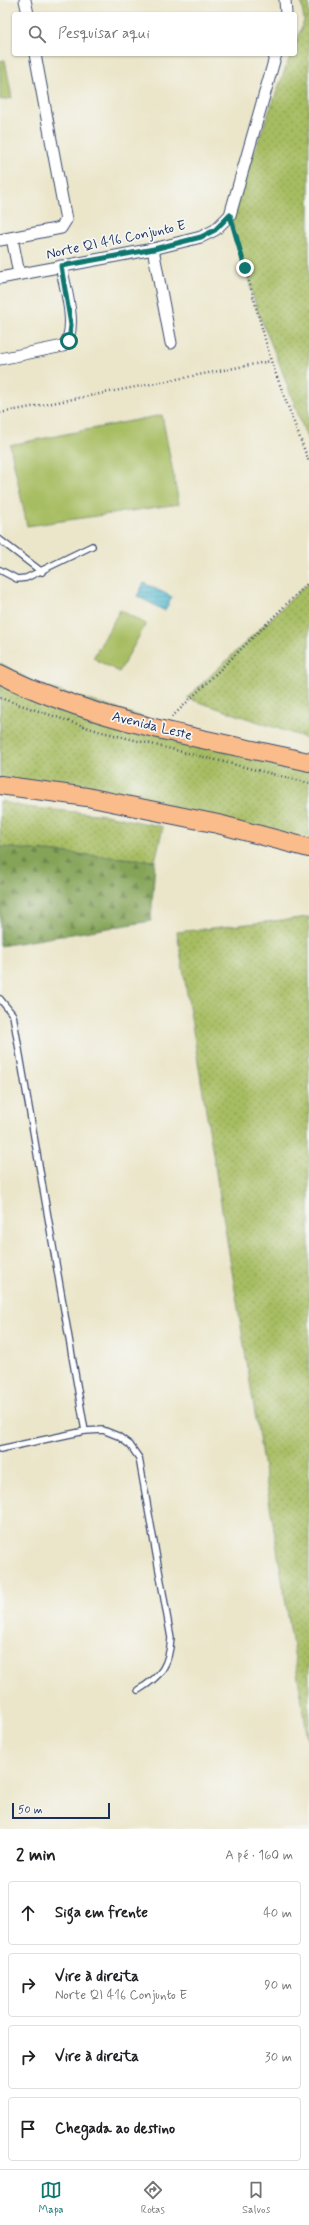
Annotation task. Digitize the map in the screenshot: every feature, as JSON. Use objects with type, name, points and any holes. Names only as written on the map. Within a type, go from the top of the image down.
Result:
[{"type":"main road","name":"Avenida Leste","points":[[0,674],[38,692],[115,717],[309,762]]},
{"type":"main road","points":[[0,785],[103,800],[218,824],[309,848]]},
{"type":"street","points":[[25,0],[28,12]]},
{"type":"street","points":[[285,0],[286,12]]},
{"type":"street","points":[[0,240],[61,228],[66,220],[35,56]]},
{"type":"street","name":"Norte QI 416 Conjunto E","points":[[0,278],[154,249],[201,237],[215,230],[230,215],[275,56]]},
{"type":"street","points":[[12,238],[19,274]]},
{"type":"street","points":[[154,249],[171,344]]},
{"type":"street","points":[[0,359],[63,346],[69,341],[71,325],[61,266]]},
{"type":"lane","points":[[0,540],[42,572]]},
{"type":"lane","points":[[0,570],[17,579],[26,578],[42,572],[51,565],[92,546]]},
{"type":"lane","points":[[0,999],[13,1015],[85,1431]]},
{"type":"lane","points":[[0,1449],[85,1431],[103,1430],[118,1436],[130,1445],[139,1458],[171,1638],[170,1654],[164,1669],[153,1681],[138,1690]]},
{"type":"path","points":[[230,215],[271,361],[309,462]]},
{"type":"path","points":[[0,413],[271,361]]},
{"type":"path","points":[[160,728],[309,582]]},
{"type":"green space","points":[[301,0],[309,0],[309,444],[278,360],[257,310],[230,215],[290,56],[297,56],[297,40],[304,21]]},
{"type":"green space","points":[[5,60],[12,98],[0,100],[0,61]]},
{"type":"green space","points":[[162,415],[179,504],[27,526],[10,445]]},
{"type":"green space","points":[[309,582],[309,739],[187,698]]},
{"type":"green space","points":[[120,610],[146,624],[119,672],[93,658]]},
{"type":"green space","points":[[0,663],[37,684],[309,769],[309,848],[0,783]]},
{"type":"green space","points":[[0,801],[24,807],[106,815],[163,827],[155,861],[0,847]]},
{"type":"green space","points":[[0,847],[155,861],[151,921],[0,946]]},
{"type":"green space","points":[[309,917],[309,1746],[177,932]]},
{"type":"water","points":[[144,583],[172,597],[165,611],[137,596]]},
{"type":"route","points":[[69,341],[71,325],[61,266],[154,249],[201,237],[215,230],[230,215],[245,268]]}]
